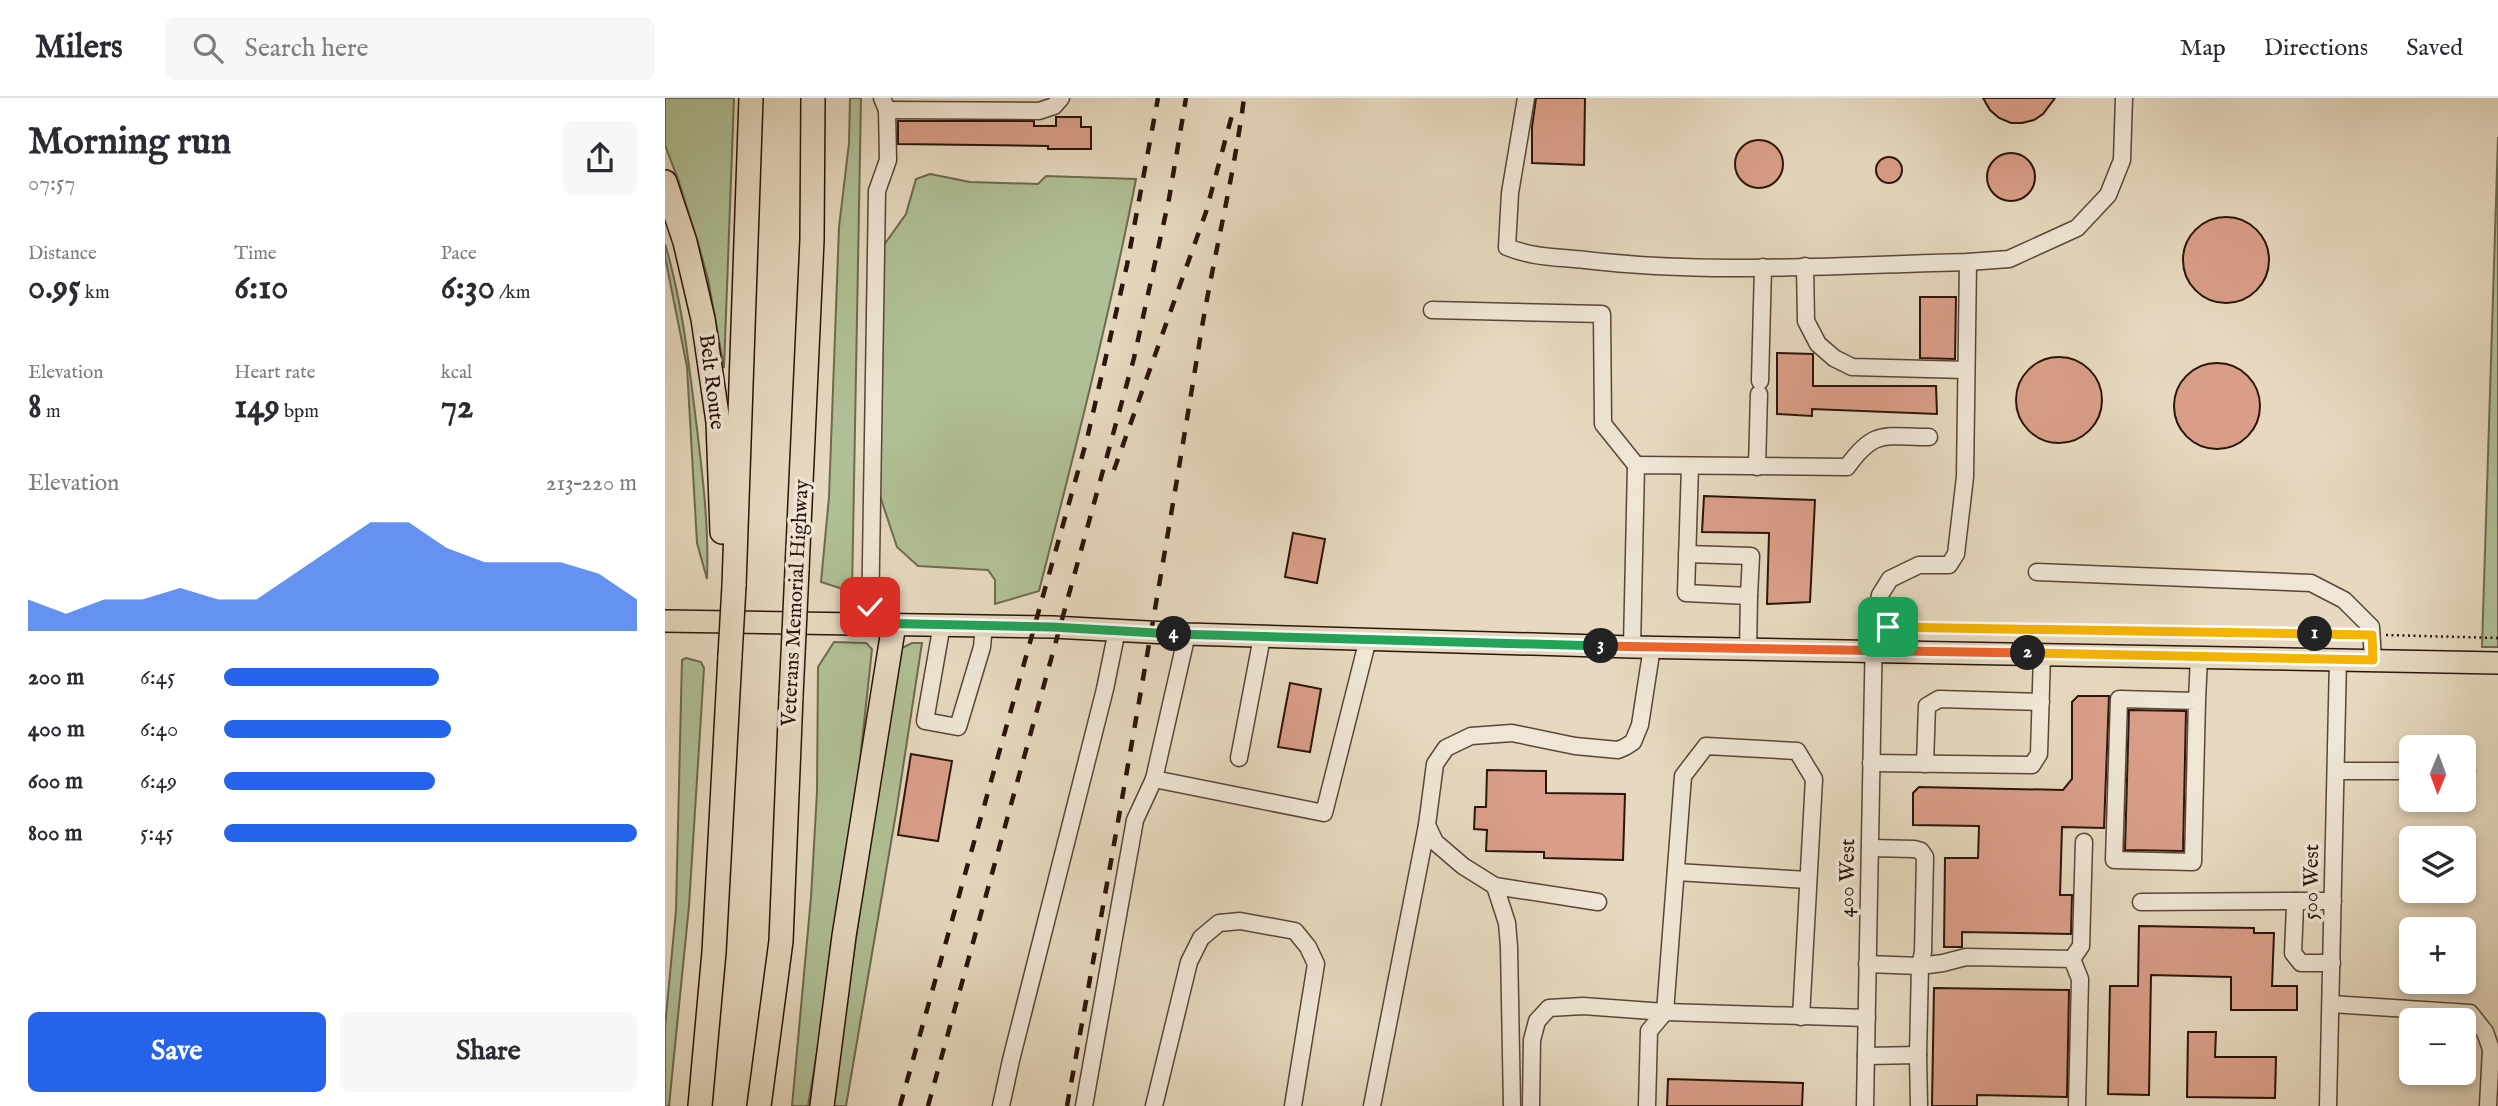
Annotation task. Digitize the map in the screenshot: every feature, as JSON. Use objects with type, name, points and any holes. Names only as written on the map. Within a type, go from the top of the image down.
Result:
[{"type":"highway","points":[[699,1106],[715,952],[734,586],[751,98]]},
{"type":"highway","name":"Veterans Memorial Highway","points":[[759,1106],[781,941],[812,240],[813,98]]},
{"type":"highway","name":"Belt Route","points":[[665,181],[685,242],[703,319],[718,422],[721,526],[734,586]]},
{"type":"highway","points":[[822,1106],[844,936],[894,624]]},
{"type":"main road","points":[[665,621],[984,625],[1262,637],[1642,647],[2498,663]]},
{"type":"street","points":[[870,623],[877,191],[888,160],[884,104],[1039,111],[1054,106],[1061,98]]},
{"type":"street","points":[[1526,98],[1510,193],[1507,247],[1529,256],[1703,268],[2009,259],[2077,228],[2108,195],[2122,160],[2124,98]]},
{"type":"street","points":[[1805,266],[1806,321],[1818,344],[1834,358],[1852,367],[1966,370],[1968,262]]},
{"type":"street","points":[[1757,467],[1763,267]]},
{"type":"street","points":[[1372,1106],[1427,825],[1435,764],[1445,748],[1471,736],[1512,733],[1575,746],[1618,750],[1633,742],[1640,725],[1642,647],[1636,465],[1603,424],[1602,314],[1432,310]]},
{"type":"street","name":"400 West","points":[[1865,1106],[1874,629],[1880,594],[1890,579],[1919,565],[1949,565],[1956,554],[1965,477],[1966,370]]},
{"type":"street","points":[[1636,465],[1847,467],[1870,440],[1881,437],[1929,438]]},
{"type":"street","points":[[1690,466],[1686,593],[1749,596]]},
{"type":"street","points":[[1687,554],[1751,556],[1748,649]]},
{"type":"street","points":[[2037,572],[2311,583],[2344,600],[2371,626],[2373,660]]},
{"type":"street","points":[[942,624],[925,721],[958,727],[982,647],[984,625]]},
{"type":"street","points":[[1001,1106],[1105,689],[1117,630]]},
{"type":"street","points":[[1084,1106],[1135,820],[1154,779],[1187,634]]},
{"type":"street","points":[[1239,758],[1262,637]]},
{"type":"street","points":[[1154,779],[1324,813],[1369,639]]},
{"type":"street","points":[[1871,763],[2032,765],[2039,754],[2042,653]]},
{"type":"street","points":[[2197,701],[2119,699],[2114,860],[2193,862],[2199,656]]},
{"type":"street","name":"500 West","points":[[2328,1106],[2338,659]]},
{"type":"street","points":[[1925,764],[1927,706],[1939,699],[2041,702]]},
{"type":"street","points":[[1647,1106],[1650,1031],[1665,1012],[1683,776],[1706,746],[1797,751],[1814,779],[1801,1017]]},
{"type":"street","points":[[2336,771],[2399,771]]},
{"type":"street","points":[[1427,825],[1436,842],[1463,866],[1495,886],[1598,902]]},
{"type":"street","points":[[2072,959],[2081,946],[2084,842]]},
{"type":"street","points":[[1870,848],[1915,849],[1921,851],[1925,857],[1923,952],[1920,965],[1919,1106]]},
{"type":"street","points":[[1676,872],[1808,880]]},
{"type":"street","points":[[1495,886],[1507,923],[1509,947],[1512,1106]]},
{"type":"street","points":[[2297,901],[2293,953],[2296,959],[2301,963],[2332,964]]},
{"type":"street","points":[[2141,902],[2333,901]]},
{"type":"street","points":[[1154,1106],[1189,962],[1201,938],[1219,923],[1240,921],[1294,931],[1308,947],[1317,964],[1293,1106]]},
{"type":"street","points":[[1867,964],[1920,965],[1966,957],[2072,959]]},
{"type":"street","points":[[2072,959],[2080,979],[2077,1106]]},
{"type":"street","points":[[2330,1004],[2470,1013],[2486,1032],[2491,1049],[2488,1106]]},
{"type":"street","points":[[1531,1106],[1532,1040],[1537,1021],[1549,1008],[1583,1006],[1665,1012],[1867,1018]]},
{"type":"street","points":[[1866,1056],[1918,1055]]},
{"type":"path","points":[[1888,627],[2498,638]]},
{"type":"green space","points":[[665,98],[734,98],[724,368],[708,279],[665,145]]},
{"type":"green space","points":[[850,98],[861,98],[852,592],[821,582],[829,497],[839,227],[849,143]]},
{"type":"green space","points":[[2498,137],[2498,647],[2482,647]]},
{"type":"green space","points":[[930,174],[970,182],[1038,184],[1046,176],[1136,179],[1103,334],[1039,591],[995,604],[995,580],[988,570],[918,566],[897,547],[880,496],[884,245],[906,214],[916,179]]},
{"type":"green space","points":[[665,244],[681,312],[691,382],[705,504],[707,579],[697,543],[687,367],[665,257]]},
{"type":"green space","points":[[834,642],[866,643],[872,649],[849,862],[808,1106],[792,1106],[811,897],[817,792],[818,667]]},
{"type":"green space","points":[[912,643],[922,643],[846,1106],[827,1106],[849,985],[898,650]]},
{"type":"green space","points":[[686,658],[701,662],[704,668],[689,906],[669,1106],[665,1106],[665,1027],[676,910],[682,660]]},
{"type":"building","points":[[1536,98],[1585,98],[1584,165],[1532,163],[1532,127]]},
{"type":"building","points":[[1983,98],[2055,98],[2043,114],[2034,120],[2011,123],[1990,110]]},
{"type":"building","points":[[1056,117],[1081,117],[1081,127],[1091,127],[1091,149],[898,144],[898,121],[1034,121],[1034,126],[1056,126]]},
{"type":"building","points":[[1759,140],[1776,147],[1783,164],[1776,181],[1759,188],[1742,181],[1735,164],[1742,147]]},
{"type":"building","points":[[2011,153],[2028,160],[2035,177],[2028,194],[2011,201],[1994,194],[1987,177],[1994,160]]},
{"type":"building","points":[[1889,157],[1898,161],[1902,170],[1898,179],[1889,183],[1880,179],[1876,170],[1880,161]]},
{"type":"building","points":[[2226,217],[2250,224],[2262,236],[2269,260],[2262,284],[2250,296],[2226,303],[2202,296],[2190,284],[2183,260],[2190,236],[2202,224]]},
{"type":"building","points":[[1920,297],[1956,297],[1955,359],[1920,358]]},
{"type":"building","points":[[1777,353],[1813,354],[1813,386],[1936,386],[1937,414],[1812,409],[1812,416],[1777,414]]},
{"type":"building","points":[[2059,357],[2083,364],[2095,376],[2102,400],[2095,424],[2083,436],[2059,443],[2035,436],[2023,424],[2016,400],[2023,376],[2035,364]]},
{"type":"building","points":[[2217,363],[2241,370],[2253,382],[2260,406],[2253,430],[2241,442],[2217,449],[2193,442],[2181,430],[2174,406],[2181,382],[2193,370]]},
{"type":"building","points":[[1704,496],[1815,500],[1810,602],[1767,604],[1769,533],[1702,532]]},
{"type":"building","points":[[1293,533],[1325,539],[1317,583],[1285,577]]},
{"type":"building","points":[[1290,683],[1321,689],[1310,752],[1278,747]]},
{"type":"building","points":[[2078,696],[2109,696],[2104,828],[2062,827],[2060,895],[2072,895],[2071,934],[1962,932],[1962,947],[1944,947],[1945,858],[1978,858],[1979,826],[1913,825],[1913,793],[1919,787],[2063,790],[2072,779],[2072,702]]},
{"type":"building","points":[[2129,710],[2186,711],[2183,851],[2125,850]]},
{"type":"building","points":[[911,754],[952,761],[938,841],[898,835]]},
{"type":"building","points":[[1487,770],[1546,771],[1546,793],[1625,794],[1623,860],[1544,858],[1544,852],[1486,851],[1487,830],[1474,829],[1475,807],[1486,807]]},
{"type":"building","points":[[2139,926],[2254,928],[2254,933],[2274,933],[2272,986],[2297,986],[2297,1010],[2231,1010],[2231,977],[2151,975],[2149,1095],[2108,1094],[2110,986],[2138,986]]},
{"type":"building","points":[[1934,988],[2069,990],[2067,1097],[1977,1095],[1977,1106],[1932,1106]]},
{"type":"building","points":[[2188,1032],[2216,1032],[2215,1057],[2276,1057],[2275,1098],[2187,1097]]},
{"type":"building","points":[[1668,1079],[1803,1083],[1802,1106],[1667,1106]]},
{"type":"railway","points":[[900,1106],[1087,439],[1127,265],[1158,98]]},
{"type":"railway","points":[[928,1106],[1134,358],[1169,199],[1186,98]]},
{"type":"railway","points":[[1067,1106],[1244,98]]},
{"type":"railway","points":[[1114,470],[1206,212],[1232,115]]},
{"type":"route","points":[[870,607],[870,623],[1632,647],[2373,660],[2372,635],[1888,627]]}]
